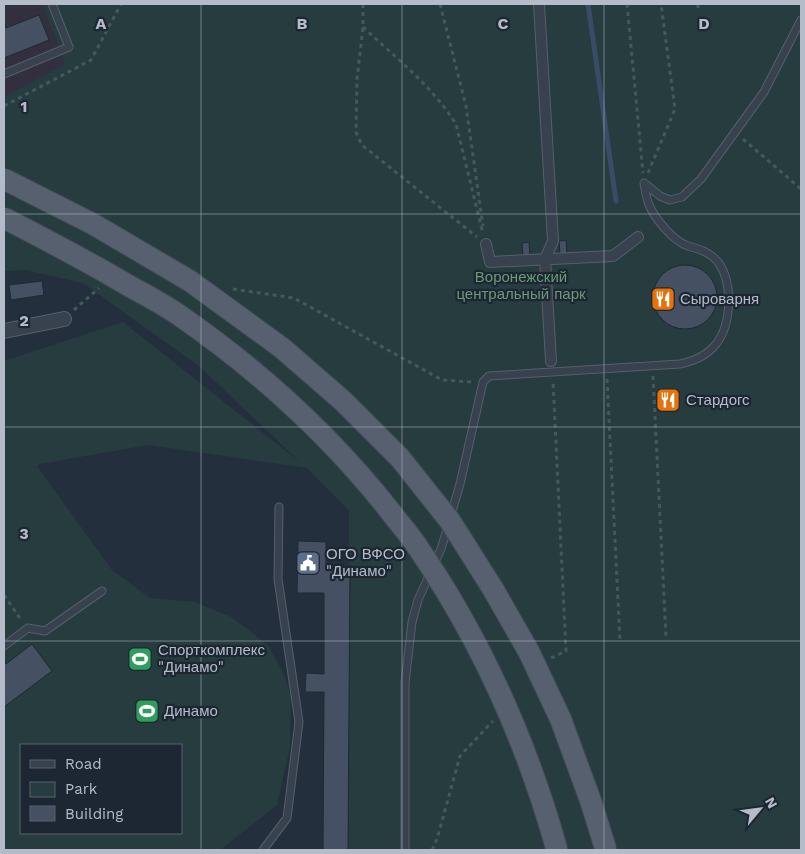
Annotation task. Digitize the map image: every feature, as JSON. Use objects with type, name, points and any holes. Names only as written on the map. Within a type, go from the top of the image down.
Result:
[{"type":"main road","points":[[4,179],[93,224],[190,281],[282,348],[343,401],[400,458],[450,521],[530,652],[561,720],[591,802],[606,850]]},
{"type":"main road","points":[[4,218],[73,253],[175,313],[260,377],[314,426],[370,486],[416,545],[457,610],[491,675],[520,739],[547,814],[557,850]]},
{"type":"street","points":[[538,4],[553,241],[545,259],[552,361]]},
{"type":"street","points":[[486,244],[490,262],[613,256],[638,237]]},
{"type":"street","points":[[4,331],[64,319]]},
{"type":"lane","points":[[4,74],[69,47],[52,4]]},
{"type":"lane","points":[[644,183],[660,196],[670,200],[682,197],[702,179],[764,92],[801,20]]},
{"type":"lane","points":[[406,850],[405,683],[412,622],[418,600],[441,549],[460,484],[482,382],[489,376],[495,375],[680,364],[693,361],[705,355],[716,346],[723,334],[727,315],[728,292],[722,268],[716,259],[708,253],[679,241],[659,222],[648,203],[644,183]]},
{"type":"lane","points":[[262,850],[287,818],[299,722],[278,579],[279,506]]},
{"type":"lane","points":[[4,646],[28,628],[45,631],[102,591]]},
{"type":"path","points":[[4,106],[91,60],[121,4]]},
{"type":"path","points":[[363,4],[363,27],[357,79],[356,132],[362,145],[486,244]]},
{"type":"path","points":[[440,4],[466,106],[486,244]]},
{"type":"path","points":[[627,4],[644,183]]},
{"type":"path","points":[[644,183],[675,109],[661,4]]},
{"type":"path","points":[[698,4],[698,10]]},
{"type":"path","points":[[363,27],[423,84],[446,108],[456,124],[486,244]]},
{"type":"path","points":[[735,132],[801,189]]},
{"type":"path","points":[[652,366],[666,637]]},
{"type":"path","points":[[607,368],[620,641]]},
{"type":"path","points":[[552,372],[566,651]]},
{"type":"path","points":[[4,595],[20,619]]},
{"type":"path","points":[[432,850],[437,839],[460,756]]},
{"type":"shaded area","points":[[4,4],[108,4],[78,60],[4,99]]},
{"type":"green space","name":"Воронежский центральный парк","points":[[42,4],[801,4],[801,850],[348,850],[349,511],[307,468],[148,445],[37,466],[112,570],[150,598],[195,602],[231,617],[269,647],[283,672],[291,697],[290,747],[277,805],[220,850],[4,850],[4,361],[123,322],[301,463],[199,366],[83,283],[25,270],[4,271],[4,97],[65,64]]},
{"type":"building","points":[[39,15],[49,40],[4,58],[4,22],[6,28]]},
{"type":"building","points":[[566,240],[567,254],[560,254],[559,241]]},
{"type":"building","points":[[529,242],[530,256],[523,256],[522,243]]},
{"type":"building","points":[[685,265],[697,267],[708,274],[715,285],[717,297],[715,309],[708,320],[697,327],[685,329],[673,327],[662,320],[655,309],[653,297],[655,285],[662,274],[673,267]]},
{"type":"building","points":[[42,281],[44,295],[11,300],[9,285]]},
{"type":"building","points":[[298,541],[326,542],[326,566],[350,566],[348,850],[323,850],[324,692],[305,692],[306,673],[324,674],[324,593],[297,593]]},
{"type":"building","points":[[32,644],[52,671],[4,707],[4,660],[6,664]]},
{"type":"waterway","points":[[588,4],[616,201]]},
{"type":"place","name":"Сыроварня","points":[[663,299]]},
{"type":"place","name":"Стардогс","points":[[668,400]]},
{"type":"place","name":"ОГО ВФСО \"Динамо\"","points":[[308,563]]},
{"type":"place","name":"Спорткомплекс \"Динамо\"","points":[[140,659]]},
{"type":"place","name":"Динамо","points":[[147,711]]}]
